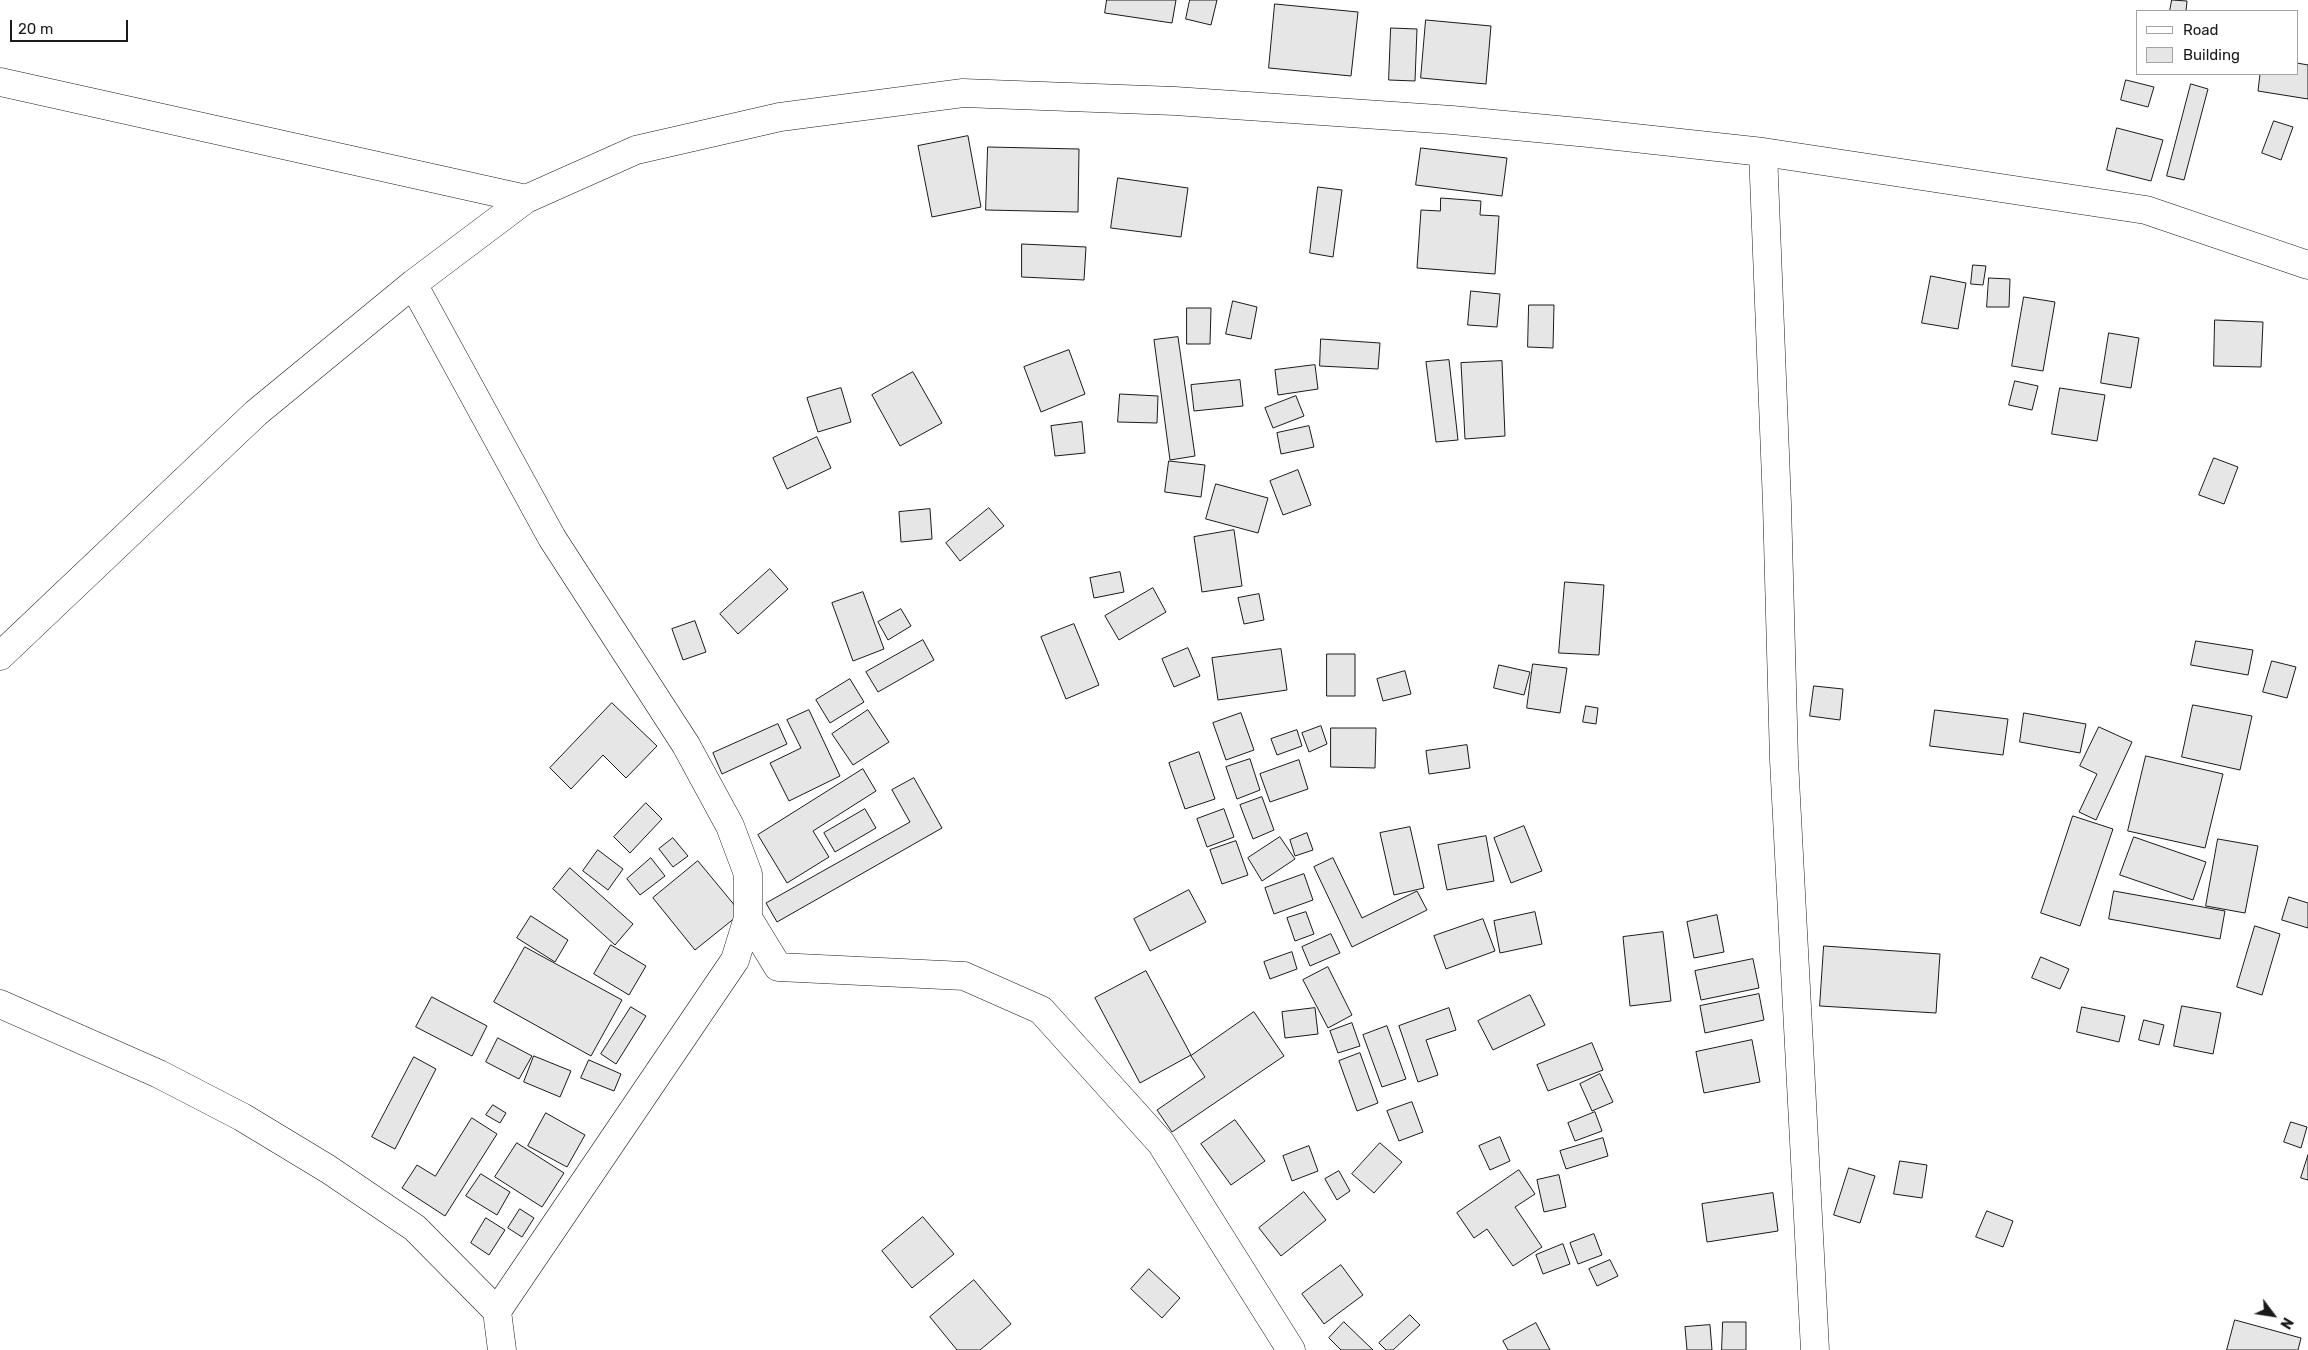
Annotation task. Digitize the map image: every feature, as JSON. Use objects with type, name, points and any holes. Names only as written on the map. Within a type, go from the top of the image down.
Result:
[{"type":"street","points":[[0,82],[526,199]]},
{"type":"street","points":[[0,656],[256,413],[413,284],[526,199],[636,150],[780,117],[963,92],[1175,101],[1432,119],[1589,133],[1763,152],[2146,210],[2308,265]]},
{"type":"street","points":[[1763,152],[1784,760],[1815,1350]]},
{"type":"street","points":[[413,284],[552,538],[686,745],[730,826],[748,874],[748,918],[735,960],[497,1311]]},
{"type":"street","points":[[748,918],[778,967],[964,976],[1041,1010],[1161,1143],[1291,1350]]},
{"type":"street","points":[[0,1004],[159,1074],[242,1117],[328,1169],[414,1228],[497,1311],[502,1350]]},
{"type":"building","points":[[1107,0],[1176,0],[1172,23],[1105,13]]},
{"type":"building","points":[[1190,0],[1217,0],[1211,25],[1186,19]]},
{"type":"building","points":[[2172,0],[2187,1],[2186,10],[2170,10]]},
{"type":"building","points":[[1275,4],[1358,12],[1351,76],[1269,68]]},
{"type":"building","points":[[1426,20],[1491,26],[1486,84],[1421,78]]},
{"type":"building","points":[[1391,28],[1417,29],[1415,81],[1389,80]]},
{"type":"building","points":[[2298,63],[2308,65],[2308,99],[2258,91],[2260,75],[2298,75]]},
{"type":"building","points":[[2126,80],[2154,87],[2148,107],[2121,100]]},
{"type":"building","points":[[2191,84],[2208,89],[2184,180],[2167,176]]},
{"type":"building","points":[[2274,121],[2293,127],[2281,160],[2262,153]]},
{"type":"building","points":[[2117,128],[2163,140],[2151,181],[2107,170]]},
{"type":"building","points":[[968,136],[981,207],[932,217],[918,146]]},
{"type":"building","points":[[988,147],[1079,149],[1078,212],[986,210]]},
{"type":"building","points":[[1421,148],[1507,158],[1502,196],[1416,185]]},
{"type":"building","points":[[1118,178],[1188,188],[1181,237],[1111,228]]},
{"type":"building","points":[[1318,187],[1342,190],[1333,257],[1310,253]]},
{"type":"building","points":[[1441,198],[1481,201],[1480,215],[1499,216],[1495,274],[1417,268],[1421,210],[1440,211]]},
{"type":"building","points":[[1022,244],[1086,247],[1084,280],[1022,277]]},
{"type":"building","points":[[1973,265],[1986,266],[1983,285],[1971,284]]},
{"type":"building","points":[[1931,276],[1966,283],[1958,329],[1922,323]]},
{"type":"building","points":[[1989,278],[2010,279],[2009,307],[1987,307]]},
{"type":"building","points":[[1471,291],[1500,294],[1497,327],[1468,325]]},
{"type":"building","points":[[2024,297],[2055,302],[2043,371],[2012,366]]},
{"type":"building","points":[[1233,301],[1257,307],[1251,339],[1226,334]]},
{"type":"building","points":[[1529,305],[1554,305],[1553,348],[1528,347]]},
{"type":"building","points":[[1187,308],[1211,308],[1210,344],[1187,344]]},
{"type":"building","points":[[2215,320],[2263,322],[2261,367],[2214,366]]},
{"type":"building","points":[[2109,333],[2139,338],[2131,388],[2101,383]]},
{"type":"building","points":[[1178,337],[1195,456],[1170,460],[1154,340]]},
{"type":"building","points":[[1321,339],[1380,343],[1378,369],[1320,366]]},
{"type":"building","points":[[1069,350],[1085,394],[1041,412],[1024,367]]},
{"type":"building","points":[[1449,360],[1458,440],[1436,442],[1426,362]]},
{"type":"building","points":[[1502,361],[1505,436],[1465,439],[1461,363]]},
{"type":"building","points":[[1315,365],[1318,389],[1278,395],[1275,370]]},
{"type":"building","points":[[913,372],[942,423],[900,446],[872,395]]},
{"type":"building","points":[[1240,380],[1243,406],[1194,411],[1191,385]]},
{"type":"building","points":[[2015,381],[2038,386],[2032,410],[2009,405]]},
{"type":"building","points":[[841,388],[851,422],[818,432],[807,398]]},
{"type":"building","points":[[2060,388],[2105,395],[2097,441],[2052,434]]},
{"type":"building","points":[[1120,394],[1158,396],[1157,423],[1118,422]]},
{"type":"building","points":[[1296,396],[1304,416],[1273,428],[1265,408]]},
{"type":"building","points":[[1082,422],[1085,453],[1055,456],[1051,426]]},
{"type":"building","points":[[1309,426],[1314,447],[1281,454],[1277,433]]},
{"type":"building","points":[[817,437],[831,468],[787,489],[773,458]]},
{"type":"building","points":[[2214,458],[2238,467],[2224,504],[2199,495]]},
{"type":"building","points":[[1169,461],[1205,465],[1201,497],[1165,492]]},
{"type":"building","points":[[1298,470],[1311,505],[1283,515],[1270,481]]},
{"type":"building","points":[[1216,484],[1268,498],[1258,533],[1206,519]]},
{"type":"building","points":[[989,508],[1004,526],[960,561],[946,543]]},
{"type":"building","points":[[930,509],[932,539],[901,542],[899,512]]},
{"type":"building","points":[[1234,530],[1242,586],[1202,592],[1194,537]]},
{"type":"building","points":[[770,569],[788,589],[738,634],[720,614]]},
{"type":"building","points":[[1120,572],[1124,592],[1094,598],[1090,578]]},
{"type":"building","points":[[1565,582],[1604,585],[1599,655],[1559,653]]},
{"type":"building","points":[[1153,588],[1166,612],[1119,640],[1105,616]]},
{"type":"building","points":[[863,592],[884,649],[853,661],[832,603]]},
{"type":"building","points":[[1259,594],[1264,620],[1244,624],[1238,598]]},
{"type":"building","points":[[901,609],[911,626],[888,640],[878,622]]},
{"type":"building","points":[[695,621],[706,652],[683,660],[672,629]]},
{"type":"building","points":[[1074,624],[1099,685],[1066,699],[1041,637]]},
{"type":"building","points":[[923,640],[934,660],[878,692],[866,672]]},
{"type":"building","points":[[2196,641],[2253,650],[2248,675],[2191,665]]},
{"type":"building","points":[[1188,648],[1200,676],[1174,687],[1162,659]]},
{"type":"building","points":[[1281,649],[1287,690],[1218,700],[1212,658]]},
{"type":"building","points":[[1327,654],[1355,654],[1355,696],[1327,696]]},
{"type":"building","points":[[2272,661],[2296,667],[2287,698],[2263,692]]},
{"type":"building","points":[[1533,664],[1567,668],[1560,713],[1527,708]]},
{"type":"building","points":[[1499,665],[1530,672],[1524,695],[1494,688]]},
{"type":"building","points":[[1405,671],[1411,694],[1383,701],[1377,679]]},
{"type":"building","points":[[850,679],[864,702],[830,723],[816,700]]},
{"type":"building","points":[[1814,686],[1843,689],[1840,720],[1810,716]]},
{"type":"building","points":[[612,703],[657,746],[626,778],[603,755],[571,789],[550,768]]},
{"type":"building","points":[[2193,705],[2252,716],[2240,770],[2182,757]]},
{"type":"building","points":[[1586,706],[1598,708],[1596,724],[1583,722]]},
{"type":"building","points":[[809,710],[840,776],[789,801],[770,763],[801,748],[787,720]]},
{"type":"building","points":[[868,710],[889,742],[853,765],[832,734]]},
{"type":"building","points":[[1935,710],[2008,719],[2003,755],[1930,746]]},
{"type":"building","points":[[1241,713],[1254,750],[1226,760],[1213,723]]},
{"type":"building","points":[[2024,713],[2086,724],[2080,753],[2020,742]]},
{"type":"building","points":[[778,724],[787,744],[722,774],[713,753]]},
{"type":"building","points":[[1321,726],[1327,744],[1309,752],[1302,733]]},
{"type":"building","points":[[2099,727],[2132,742],[2096,820],[2079,812],[2097,774],[2080,766]]},
{"type":"building","points":[[1331,728],[1376,728],[1375,768],[1331,767]]},
{"type":"building","points":[[1297,730],[1302,746],[1277,755],[1271,739]]},
{"type":"building","points":[[1467,745],[1470,768],[1429,774],[1426,751]]},
{"type":"building","points":[[1199,752],[1215,799],[1185,809],[1169,763]]},
{"type":"building","points":[[2146,756],[2223,774],[2205,848],[2128,831]]},
{"type":"building","points":[[1250,759],[1260,790],[1237,799],[1226,767]]},
{"type":"building","points":[[1299,760],[1308,789],[1270,802],[1260,774]]},
{"type":"building","points":[[863,769],[876,791],[813,831],[829,857],[787,883],[758,835]]},
{"type":"building","points":[[914,778],[942,828],[777,922],[766,903],[910,822],[892,790]]},
{"type":"building","points":[[1262,797],[1274,830],[1253,839],[1240,805]]},
{"type":"building","points":[[646,803],[662,819],[630,853],[614,837]]},
{"type":"building","points":[[865,809],[876,828],[835,852],[824,833]]},
{"type":"building","points":[[1224,809],[1234,837],[1207,847],[1197,819]]},
{"type":"building","points":[[2073,816],[2113,829],[2080,926],[2041,913]]},
{"type":"building","points":[[1524,826],[1542,871],[1511,883],[1494,838]]},
{"type":"building","points":[[1410,827],[1424,888],[1394,895],[1380,833]]},
{"type":"building","points":[[1307,833],[1313,850],[1295,856],[1290,840]]},
{"type":"building","points":[[1486,836],[1494,881],[1447,890],[1438,845]]},
{"type":"building","points":[[1280,837],[1295,859],[1262,881],[1248,858]]},
{"type":"building","points":[[2134,837],[2206,862],[2193,900],[2120,875]]},
{"type":"building","points":[[673,838],[688,856],[673,867],[659,849]]},
{"type":"building","points":[[2218,839],[2258,846],[2245,913],[2206,906]]},
{"type":"building","points":[[1236,841],[1248,875],[1222,884],[1210,850]]},
{"type":"building","points":[[598,850],[623,869],[608,890],[583,871]]},
{"type":"building","points":[[651,858],[665,876],[640,895],[627,879]]},
{"type":"building","points":[[1333,858],[1362,918],[1417,891],[1427,910],[1352,947],[1314,867]]},
{"type":"building","points":[[698,861],[741,913],[695,950],[653,898]]},
{"type":"building","points":[[570,868],[633,924],[615,945],[553,889]]},
{"type":"building","points":[[1304,874],[1313,900],[1274,914],[1265,888]]},
{"type":"building","points":[[1189,890],[1206,922],[1150,951],[1134,919]]},
{"type":"building","points":[[2114,891],[2225,911],[2220,939],[2109,919]]},
{"type":"building","points":[[2289,897],[2308,903],[2308,928],[2282,920]]},
{"type":"building","points":[[1306,912],[1314,934],[1295,941],[1287,918]]},
{"type":"building","points":[[1535,912],[1542,944],[1500,953],[1494,921]]},
{"type":"building","points":[[1717,915],[1724,952],[1694,958],[1687,922]]},
{"type":"building","points":[[531,916],[568,940],[555,962],[517,938]]},
{"type":"building","points":[[1483,919],[1495,951],[1446,969],[1434,936]]},
{"type":"building","points":[[2255,926],[2280,934],[2262,995],[2237,987]]},
{"type":"building","points":[[1663,932],[1671,1001],[1630,1006],[1623,937]]},
{"type":"building","points":[[1331,934],[1340,953],[1310,966],[1302,947]]},
{"type":"building","points":[[611,945],[646,966],[629,995],[594,974]]},
{"type":"building","points":[[1824,946],[1940,954],[1936,1013],[1820,1006]]},
{"type":"building","points":[[525,947],[622,1000],[591,1056],[494,1002]]},
{"type":"building","points":[[1292,952],[1297,969],[1270,979],[1264,962]]},
{"type":"building","points":[[2041,957],[2069,969],[2060,989],[2032,978]]},
{"type":"building","points":[[1753,959],[1759,988],[1701,1000],[1695,971]]},
{"type":"building","points":[[1328,967],[1352,1015],[1328,1028],[1303,980]]},
{"type":"building","points":[[1146,971],[1191,1055],[1140,1083],[1095,998]]},
{"type":"building","points":[[1759,994],[1764,1020],[1705,1033],[1700,1006]]},
{"type":"building","points":[[1530,995],[1545,1025],[1493,1050],[1478,1021]]},
{"type":"building","points":[[432,997],[487,1026],[472,1056],[416,1027]]},
{"type":"building","points":[[2182,1006],[2221,1013],[2213,1054],[2174,1046]]},
{"type":"building","points":[[631,1007],[646,1016],[616,1064],[601,1054]]},
{"type":"building","points":[[2082,1007],[2125,1016],[2119,1042],[2077,1032]]},
{"type":"building","points":[[1315,1008],[1318,1034],[1285,1038],[1282,1012]]},
{"type":"building","points":[[1449,1008],[1456,1030],[1426,1040],[1438,1075],[1418,1082],[1399,1026]]},
{"type":"building","points":[[1254,1012],[1284,1056],[1172,1132],[1157,1110],[1205,1077],[1191,1056]]},
{"type":"building","points":[[2144,1020],[2164,1025],[2159,1045],[2139,1040]]},
{"type":"building","points":[[1352,1023],[1360,1046],[1338,1053],[1330,1031]]},
{"type":"building","points":[[1387,1026],[1406,1079],[1382,1087],[1363,1035]]},
{"type":"building","points":[[498,1038],[532,1056],[519,1079],[486,1062]]},
{"type":"building","points":[[1752,1040],[1760,1082],[1704,1093],[1696,1052]]},
{"type":"building","points":[[1592,1043],[1603,1070],[1548,1091],[1537,1065]]},
{"type":"building","points":[[1360,1053],[1378,1103],[1357,1111],[1339,1061]]},
{"type":"building","points":[[534,1056],[571,1071],[560,1097],[524,1082]]},
{"type":"building","points":[[414,1057],[436,1069],[395,1149],[372,1137]]},
{"type":"building","points":[[589,1060],[621,1074],[614,1091],[581,1078]]},
{"type":"building","points":[[1600,1074],[1613,1102],[1592,1111],[1580,1084]]},
{"type":"building","points":[[1412,1102],[1423,1132],[1399,1141],[1387,1111]]},
{"type":"building","points":[[493,1105],[506,1113],[500,1123],[486,1115]]},
{"type":"building","points":[[1595,1112],[1602,1131],[1575,1141],[1568,1123]]},
{"type":"building","points":[[546,1113],[585,1135],[567,1167],[528,1146]]},
{"type":"building","points":[[472,1118],[497,1134],[445,1216],[402,1188],[417,1165],[435,1176]]},
{"type":"building","points":[[1235,1120],[1265,1161],[1231,1185],[1201,1144]]},
{"type":"building","points":[[2291,1122],[2307,1127],[2301,1148],[2284,1142]]},
{"type":"building","points":[[1500,1137],[1510,1161],[1490,1170],[1479,1146]]},
{"type":"building","points":[[1603,1138],[1608,1156],[1566,1169],[1560,1151]]},
{"type":"building","points":[[517,1143],[564,1173],[542,1207],[495,1177]]},
{"type":"building","points":[[1380,1143],[1402,1162],[1374,1193],[1352,1174]]},
{"type":"building","points":[[1309,1146],[1318,1171],[1292,1181],[1283,1156]]},
{"type":"building","points":[[2308,1155],[2308,1180],[2301,1178]]},
{"type":"building","points":[[1900,1161],[1927,1165],[1922,1198],[1894,1194]]},
{"type":"building","points":[[1849,1168],[1875,1176],[1860,1223],[1834,1215]]},
{"type":"building","points":[[1519,1170],[1535,1194],[1515,1207],[1542,1247],[1513,1266],[1487,1229],[1474,1238],[1457,1213]]},
{"type":"building","points":[[1339,1171],[1350,1191],[1337,1200],[1325,1179]]},
{"type":"building","points":[[481,1174],[510,1192],[497,1215],[466,1196]]},
{"type":"building","points":[[1559,1175],[1566,1207],[1544,1212],[1537,1180]]},
{"type":"building","points":[[1304,1192],[1326,1220],[1281,1256],[1259,1228]]},
{"type":"building","points":[[1773,1193],[1778,1231],[1707,1242],[1702,1204]]},
{"type":"building","points":[[520,1209],[534,1218],[522,1237],[508,1228]]},
{"type":"building","points":[[1987,1211],[2013,1221],[2003,1247],[1976,1237]]},
{"type":"building","points":[[923,1217],[954,1254],[912,1288],[882,1251]]},
{"type":"building","points":[[486,1218],[505,1230],[489,1255],[471,1243]]},
{"type":"building","points":[[1594,1234],[1602,1255],[1578,1264],[1570,1243]]},
{"type":"building","points":[[1563,1244],[1570,1264],[1543,1274],[1536,1255]]},
{"type":"building","points":[[1610,1260],[1618,1276],[1597,1286],[1589,1269]]},
{"type":"building","points":[[1341,1265],[1363,1295],[1324,1324],[1302,1294]]},
{"type":"building","points":[[1149,1269],[1180,1298],[1162,1318],[1131,1289]]},
{"type":"building","points":[[974,1280],[1011,1324],[980,1350],[957,1350],[930,1317]]},
{"type":"building","points":[[1410,1315],[1420,1325],[1393,1350],[1386,1350],[1379,1343]]},
{"type":"building","points":[[2235,1320],[2301,1338],[2298,1350],[2227,1350]]},
{"type":"building","points":[[1344,1322],[1373,1350],[1341,1350],[1329,1338]]},
{"type":"building","points":[[1723,1322],[1746,1322],[1746,1350],[1722,1350]]},
{"type":"building","points":[[1536,1323],[1550,1350],[1508,1350],[1503,1341]]},
{"type":"building","points":[[1710,1325],[1712,1350],[1687,1350],[1685,1327]]}]
